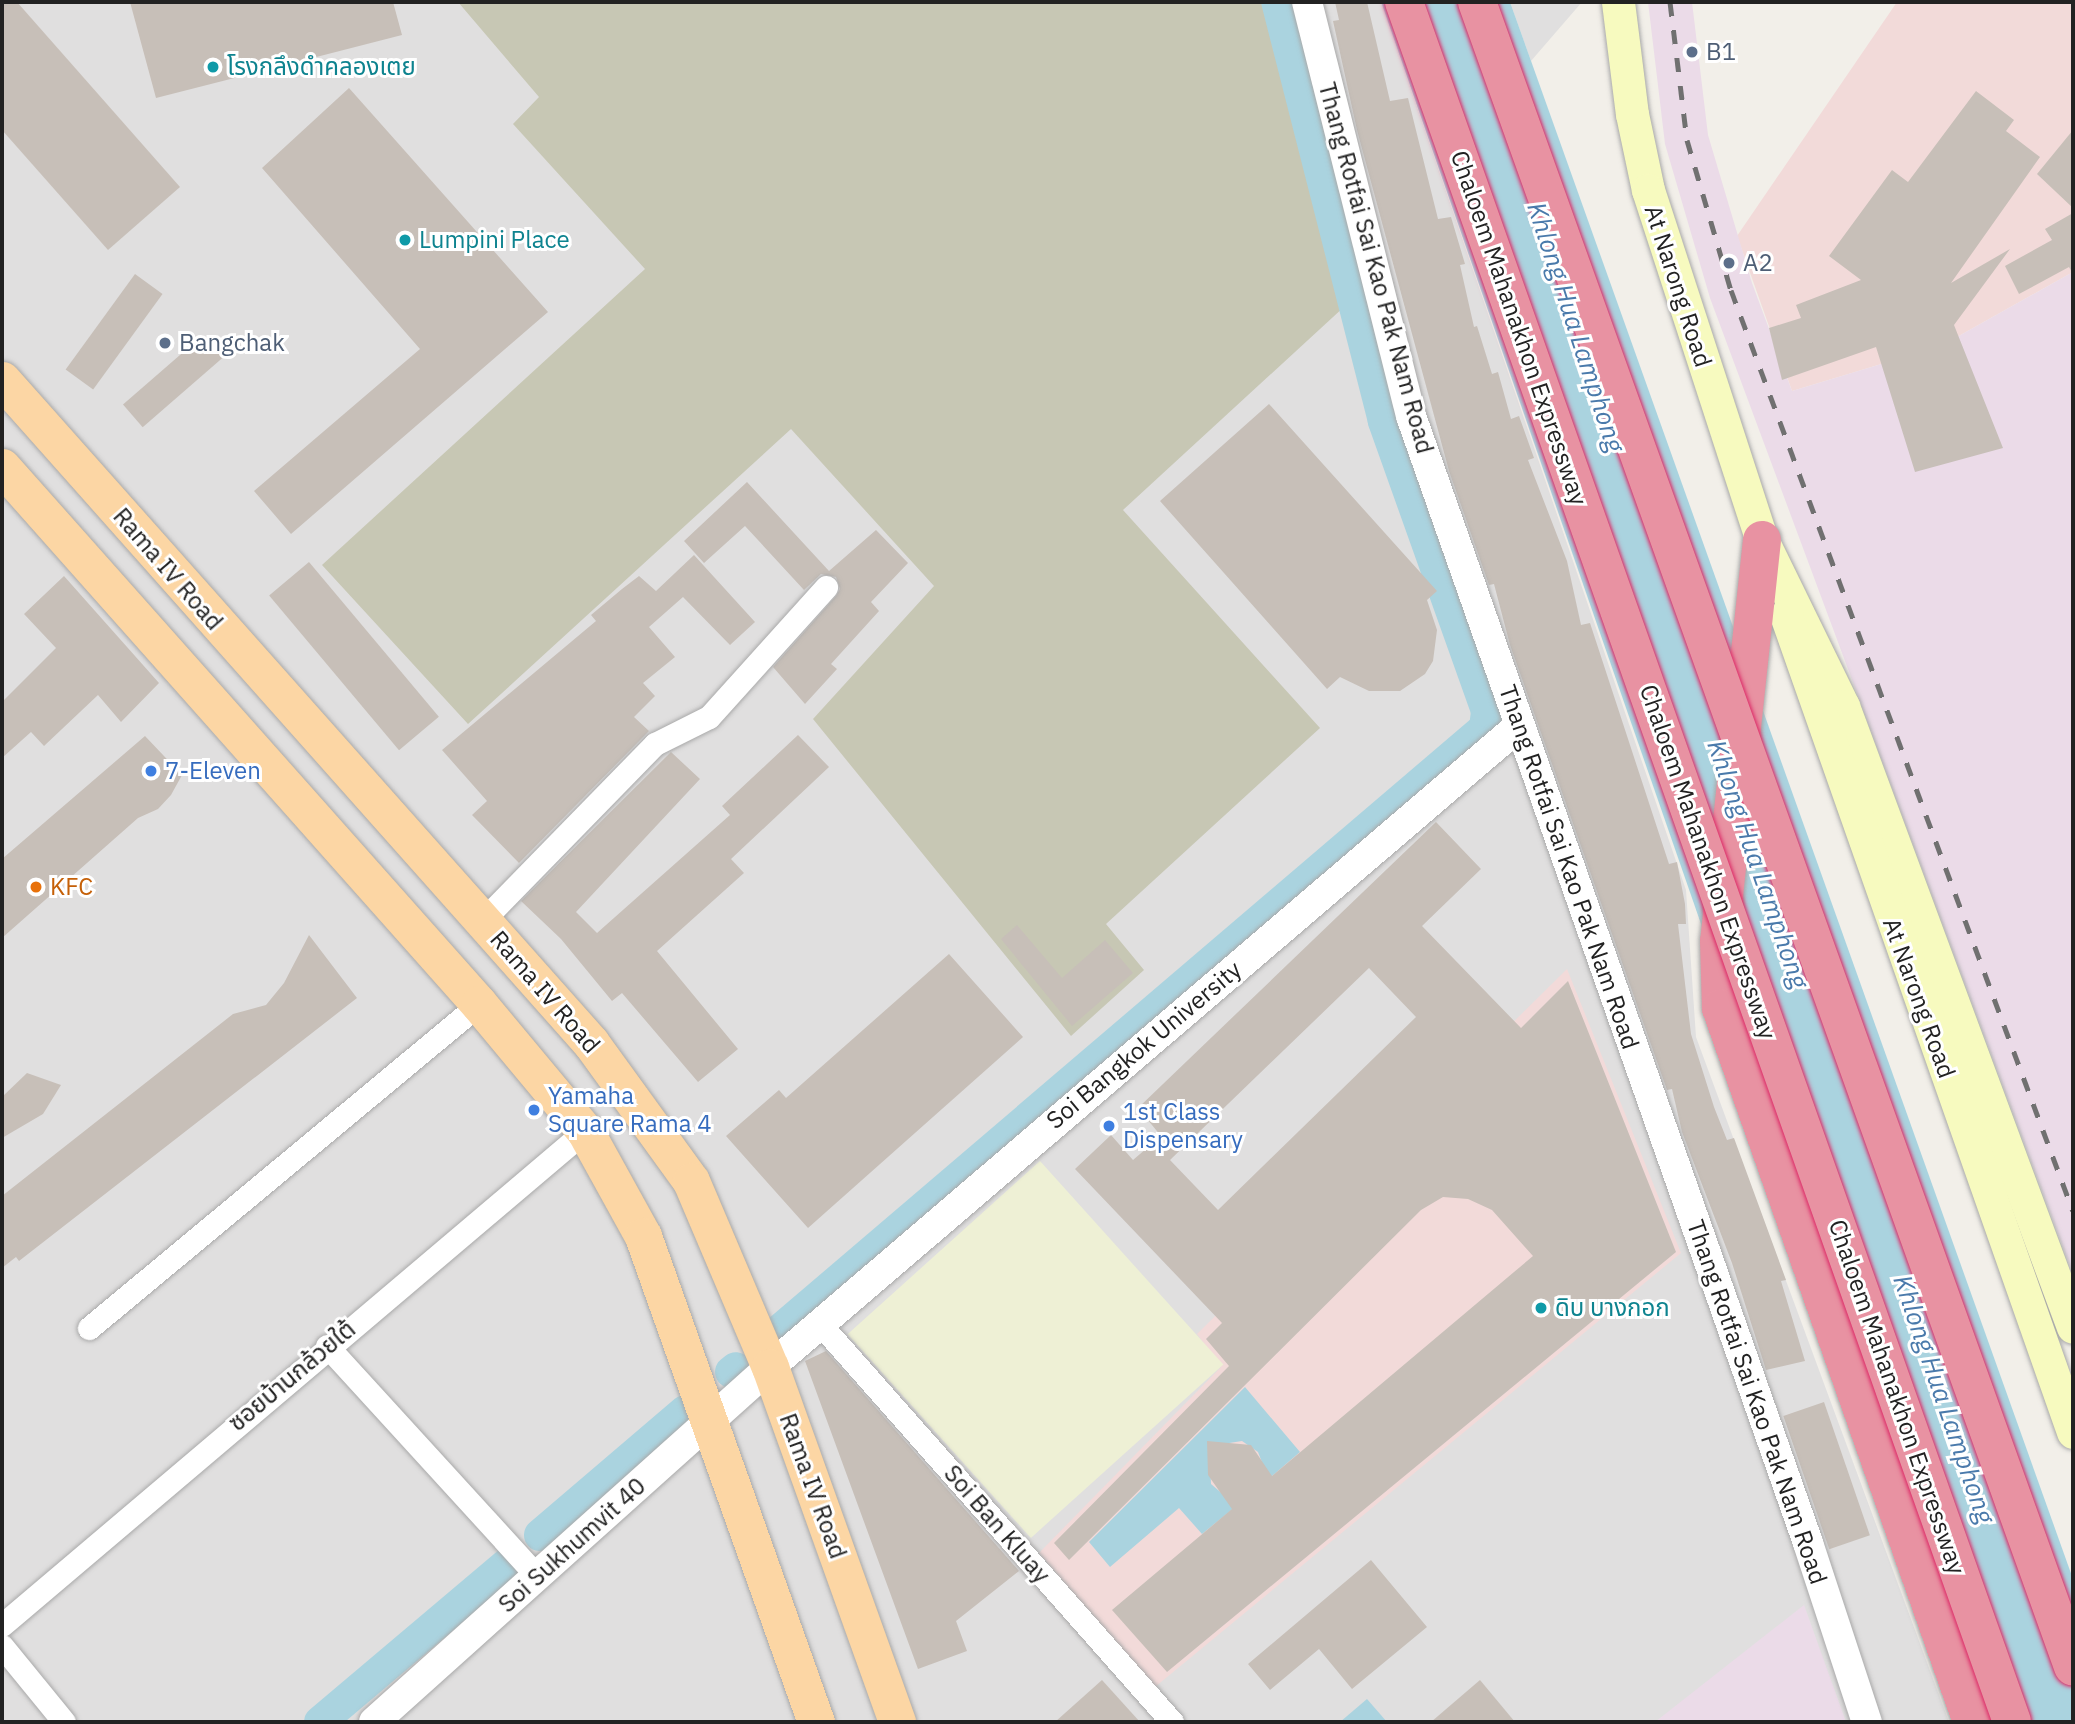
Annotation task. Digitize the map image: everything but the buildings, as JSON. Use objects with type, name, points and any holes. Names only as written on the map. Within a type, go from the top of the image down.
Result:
[{"type":"highway","name":"Chaloem Mahanakhon Expressway","points":[[1404,2],[2012,1722]]},
{"type":"highway","points":[[1477,2],[2073,1667]]},
{"type":"highway","points":[[1767,551],[1752,624],[1719,941],[1721,1008],[1972,1722]]},
{"type":"main road","name":"At Narong Road","points":[[1618,2],[1632,114],[1648,190],[1767,551],[1796,654],[2073,1432]]},
{"type":"main road","name":"Rama IV Road","points":[[2,380],[591,1043],[691,1181],[770,1367],[897,1722]]},
{"type":"main road","points":[[2,467],[479,1004],[584,1131],[643,1236],[711,1420],[816,1722]]},
{"type":"main road","name":"At Narong Road","points":[[1767,551],[1819,650],[1843,706],[2073,1327]]},
{"type":"street","name":"Thang Rotfai Sai Kao Pak Nam Road","points":[[1307,2],[1411,416],[1808,1543],[1867,1722]]},
{"type":"street","points":[[483,920],[655,744],[709,717],[826,587]]},
{"type":"street","name":"Soi Bangkok University","points":[[770,1367],[1519,726]]},
{"type":"street","points":[[89,1328],[479,1004]]},
{"type":"street","name":"ซอยบ้านกล้วยใต้","points":[[2,1625],[327,1346],[584,1131]]},
{"type":"street","name":"Soi Ban Kluay","points":[[821,1325],[1172,1722]]},
{"type":"street","points":[[327,1346],[536,1575]]},
{"type":"street","name":"Soi Sukhumvit 40","points":[[374,1722],[770,1367]]},
{"type":"street","points":[[2,1646],[64,1722]]},
{"type":"shaded area","points":[[2,2],[1381,2],[1686,890],[1696,1037],[1949,1722],[2,1722]]},
{"type":"shaded area","points":[[458,2],[1269,2],[1345,306],[1123,510],[1320,728],[1106,924],[1144,970],[1071,1036],[813,719],[934,586],[791,429],[468,724],[322,565],[645,269],[513,124],[539,97]]},
{"type":"shaded area","points":[[1510,2],[1582,2],[1531,61]]},
{"type":"shaded area","points":[[1648,2],[1692,2],[1708,135],[1752,283],[1792,391],[1941,346],[2073,272],[2073,1274],[1710,298],[1665,144]]},
{"type":"shaded area","points":[[1897,2],[2073,2],[2073,272],[1941,346],[1792,391],[1737,236]]},
{"type":"shaded area","name":"ดิบ บางกอก","points":[[1567,969],[1681,1253],[1155,1687],[1039,1553],[1221,1367],[1197,1334]]},
{"type":"shaded area","points":[[1040,1161],[1223,1365],[1031,1538],[848,1334]]},
{"type":"shaded area","points":[[1804,1605],[1846,1722],[1655,1722]]},
{"type":"water","name":"Khlong Hua Lamphong","points":[[1381,2],[1510,2],[2073,1579],[2073,1722],[1978,1722]]},
{"type":"water","points":[[1245,1387],[1300,1452],[1258,1488],[1265,1470],[1258,1452],[1242,1441],[1223,1444],[1210,1458],[1211,1484],[1225,1496],[1251,1494],[1202,1534],[1179,1508],[1110,1567],[1089,1542]]},
{"type":"water","points":[[1367,1699],[1387,1722],[1340,1722]]},
{"type":"waterway","points":[[774,1335],[1485,728],[1487,711],[1384,421],[1277,2]]},
{"type":"waterway","points":[[731,1372],[736,1368]]},
{"type":"waterway","points":[[540,1535],[685,1411]]},
{"type":"waterway","points":[[320,1722],[513,1559]]},
{"type":"railway","points":[[1670,2],[1687,140],[1731,290],[2073,1211]]},
{"type":"place","name":"B1","points":[[1692,52]]},
{"type":"place","name":"โรงกลึงดำคลองเตย","points":[[213,67]]},
{"type":"place","name":"Lumpini Place","points":[[405,240]]},
{"type":"place","name":"A2","points":[[1729,263]]},
{"type":"place","name":"Bangchak","points":[[165,343]]},
{"type":"place","name":"7-Eleven","points":[[151,771]]},
{"type":"place","name":"KFC","points":[[36,887]]},
{"type":"place","name":"Yamaha Square Rama 4","points":[[534,1110]]},
{"type":"place","name":"1st Class Dispensary","points":[[1109,1126]]},
{"type":"place","name":"ดิบ บางกอก","points":[[1541,1308]]}]
